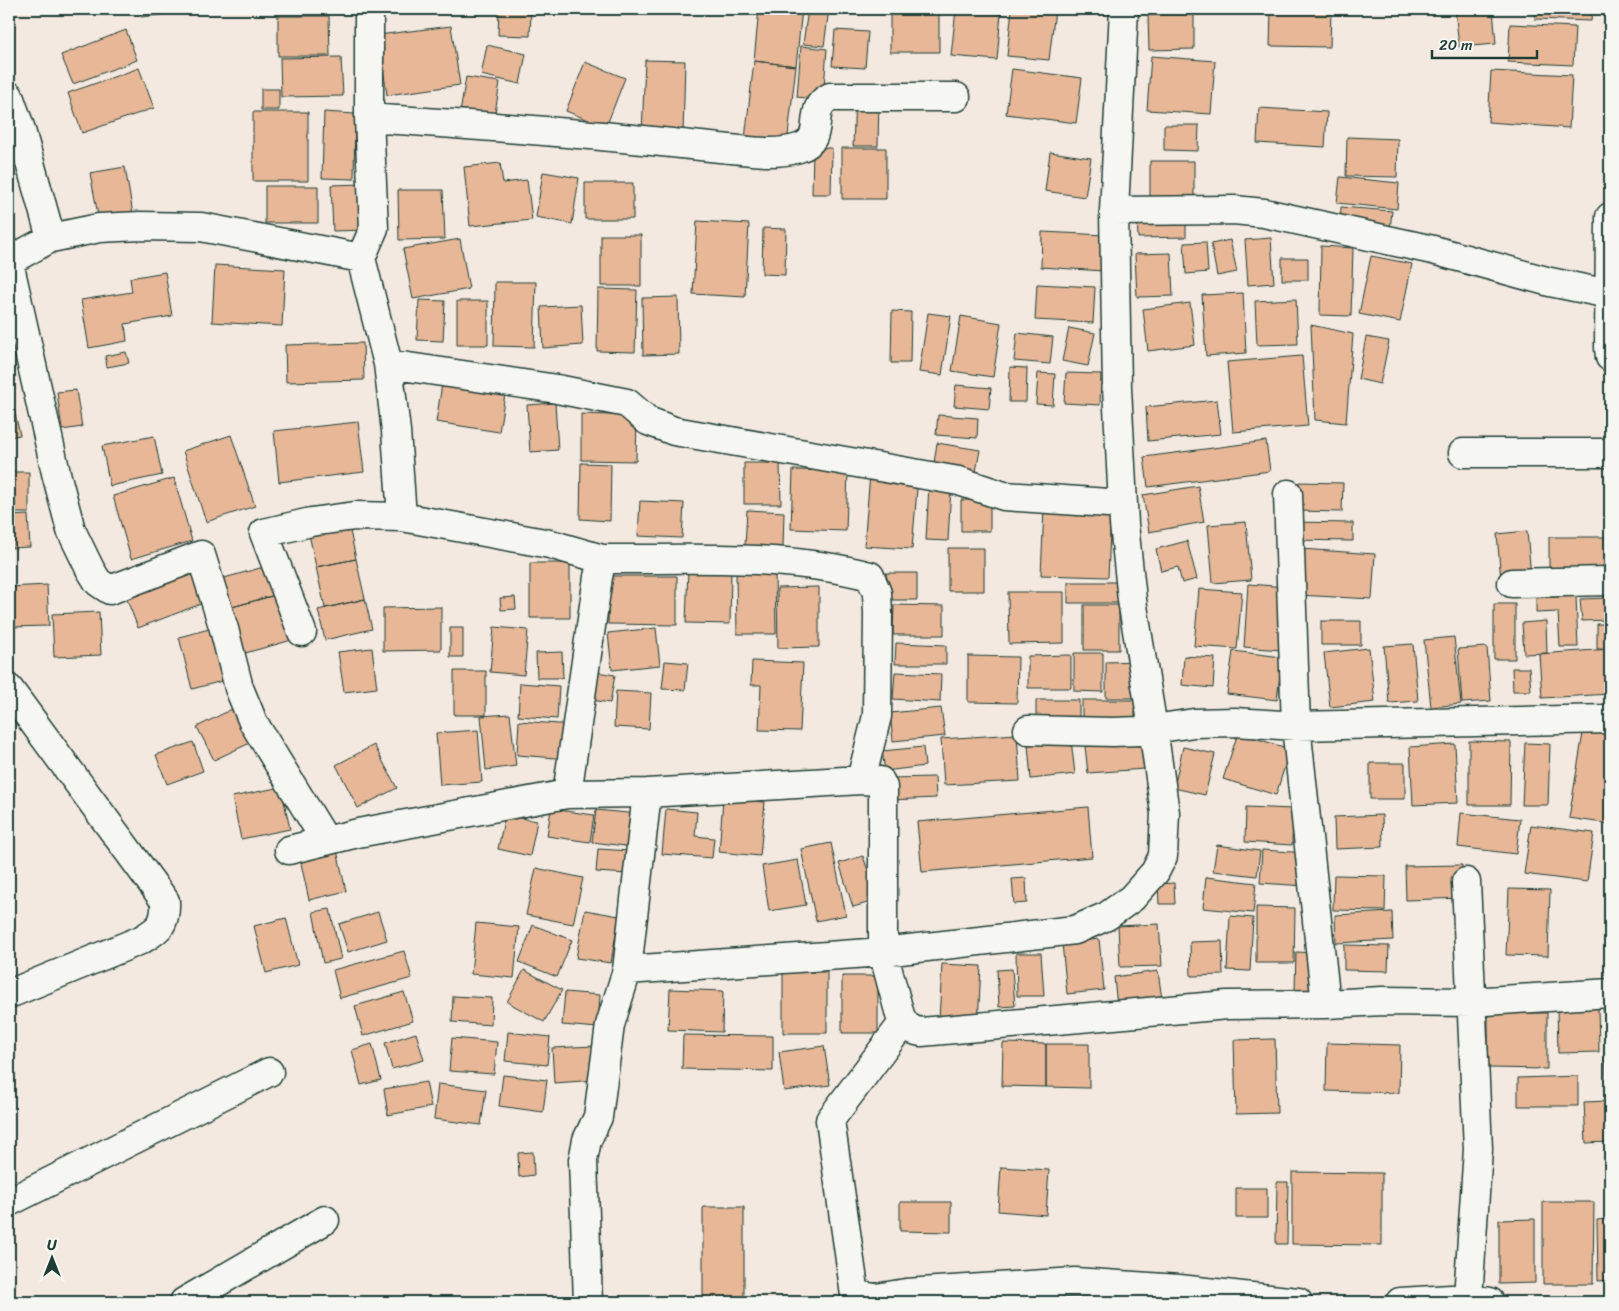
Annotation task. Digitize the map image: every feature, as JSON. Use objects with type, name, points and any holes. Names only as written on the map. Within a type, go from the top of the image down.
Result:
[{"type":"street","points":[[369,9],[369,118],[374,228],[360,258],[388,364],[396,431],[402,517]]},
{"type":"street","points":[[627,970],[883,952],[1075,930],[1107,916],[1132,898],[1156,872],[1163,856],[1165,813],[1132,600],[1123,504],[1117,388],[1114,211],[1124,9]]},
{"type":"street","points":[[9,96],[20,127],[51,238]]},
{"type":"street","points":[[369,118],[568,132],[766,152],[801,147],[812,140],[818,108],[822,102],[830,97],[956,97]]},
{"type":"street","points":[[1114,211],[1234,210],[1264,213],[1433,250],[1550,282],[1609,294]]},
{"type":"street","points":[[1610,217],[1610,357]]},
{"type":"street","points":[[326,841],[253,722],[239,688],[224,630],[201,555],[110,590],[98,582],[90,569],[71,530],[58,482],[9,262],[51,238],[99,228],[140,226],[201,227],[360,258]]},
{"type":"street","points":[[388,364],[557,389],[618,402],[627,404],[648,421],[674,431],[960,481],[1004,496],[1123,504]]},
{"type":"street","points":[[1463,453],[1610,453]]},
{"type":"street","points":[[1288,494],[1296,726],[1326,1004]]},
{"type":"street","points":[[302,632],[264,533],[311,522],[355,516],[402,517],[550,544],[602,559],[794,562],[837,568],[870,576],[876,593],[878,613],[876,716],[862,780]]},
{"type":"street","points":[[567,794],[602,559]]},
{"type":"street","points":[[1512,582],[1610,582]]},
{"type":"street","points":[[9,689],[164,901],[165,914],[163,923],[155,932],[141,940],[9,994]]},
{"type":"street","points":[[1028,730],[1140,731],[1194,723],[1235,722],[1296,726],[1610,719]]},
{"type":"street","points":[[289,850],[358,833],[567,794],[647,793],[862,780],[880,781],[883,787],[883,952],[903,1023],[912,1030],[921,1032],[1227,1005],[1326,1004],[1382,1001],[1471,1002],[1610,993]]},
{"type":"street","points":[[588,1302],[583,1160],[587,1140],[598,1117],[610,1025],[627,970],[647,793]]},
{"type":"street","points":[[1400,1302],[1479,1300],[1478,1149],[1466,882]]},
{"type":"street","points":[[903,1023],[830,1120],[854,1295],[876,1298],[906,1293],[1075,1282],[1179,1289],[1298,1302]]},
{"type":"street","points":[[9,1202],[269,1072]]},
{"type":"street","points":[[184,1302],[325,1220]]},
{"type":"building","points":[[140,9],[176,9],[177,13],[141,17]]},
{"type":"building","points":[[276,9],[324,9],[323,13],[276,11]]},
{"type":"building","points":[[499,9],[531,9],[530,36],[498,35]]},
{"type":"building","points":[[759,9],[802,9],[796,66],[754,61]]},
{"type":"building","points":[[808,9],[829,9],[824,46],[803,44]]},
{"type":"building","points":[[890,9],[939,9],[939,52],[890,52]]},
{"type":"building","points":[[956,9],[1001,13],[997,60],[951,56]]},
{"type":"building","points":[[1012,9],[1055,10],[1049,60],[1007,56]]},
{"type":"building","points":[[1271,9],[1331,9],[1330,47],[1270,46]]},
{"type":"building","points":[[1455,9],[1493,9],[1496,44],[1459,47]]},
{"type":"building","points":[[1535,9],[1592,9],[1591,21],[1535,19]]},
{"type":"building","points":[[1194,14],[1194,49],[1149,50],[1148,15]]},
{"type":"building","points":[[278,16],[329,16],[330,56],[278,56]]},
{"type":"building","points":[[1510,24],[1575,27],[1573,65],[1508,62]]},
{"type":"building","points":[[451,26],[460,85],[387,95],[378,35]]},
{"type":"building","points":[[126,30],[137,60],[73,84],[61,55]]},
{"type":"building","points":[[835,30],[868,32],[865,68],[832,66]]},
{"type":"building","points":[[487,45],[526,54],[520,84],[481,75]]},
{"type":"building","points":[[801,46],[827,49],[823,100],[797,97]]},
{"type":"building","points":[[1151,56],[1215,61],[1211,114],[1147,110]]},
{"type":"building","points":[[341,57],[343,96],[281,97],[280,58]]},
{"type":"building","points":[[645,60],[685,61],[683,135],[642,134]]},
{"type":"building","points":[[754,61],[796,66],[787,144],[745,139]]},
{"type":"building","points":[[585,62],[625,78],[606,127],[566,111]]},
{"type":"building","points":[[139,68],[154,108],[82,133],[68,93]]},
{"type":"building","points":[[1012,69],[1082,78],[1076,123],[1006,114]]},
{"type":"building","points":[[1491,71],[1572,75],[1569,128],[1488,122]]},
{"type":"building","points":[[466,77],[500,82],[494,119],[460,113]]},
{"type":"building","points":[[261,89],[279,89],[279,110],[261,110]]},
{"type":"building","points":[[855,99],[879,99],[878,146],[853,146]]},
{"type":"building","points":[[1259,108],[1327,112],[1325,147],[1257,143]]},
{"type":"building","points":[[253,112],[308,112],[308,181],[253,181]]},
{"type":"building","points":[[324,112],[355,114],[354,179],[322,178]]},
{"type":"building","points":[[1164,125],[1199,125],[1198,151],[1164,150]]},
{"type":"building","points":[[1347,137],[1398,139],[1397,177],[1346,176]]},
{"type":"building","points":[[813,148],[832,148],[831,194],[812,194]]},
{"type":"building","points":[[842,148],[886,148],[886,199],[842,199]]},
{"type":"building","points":[[1050,152],[1091,158],[1085,197],[1045,191]]},
{"type":"building","points":[[1150,161],[1194,161],[1194,203],[1150,203]]},
{"type":"building","points":[[500,163],[503,183],[527,180],[532,220],[470,226],[464,167]]},
{"type":"building","points":[[125,167],[134,220],[100,226],[90,173]]},
{"type":"building","points":[[543,172],[579,178],[572,224],[536,217]]},
{"type":"building","points":[[1340,177],[1399,183],[1397,209],[1337,203]]},
{"type":"building","points":[[585,183],[633,183],[633,219],[585,219]]},
{"type":"building","points":[[364,184],[366,230],[333,231],[331,185]]},
{"type":"building","points":[[265,186],[318,186],[318,223],[265,223]]},
{"type":"building","points":[[398,190],[443,190],[445,239],[399,240]]},
{"type":"building","points":[[1341,207],[1392,211],[1390,230],[1340,226]]},
{"type":"building","points":[[1186,213],[1186,237],[1138,238],[1137,214]]},
{"type":"building","points":[[697,221],[749,224],[745,297],[693,294]]},
{"type":"building","points":[[763,228],[786,229],[785,275],[762,274]]},
{"type":"building","points":[[1042,232],[1106,235],[1104,271],[1041,267]]},
{"type":"building","points":[[601,235],[641,235],[641,286],[601,286]]},
{"type":"building","points":[[1271,238],[1274,283],[1248,285],[1245,240]]},
{"type":"building","points":[[460,239],[469,289],[413,299],[403,249]]},
{"type":"building","points":[[1230,240],[1237,272],[1217,276],[1211,244]]},
{"type":"building","points":[[1206,242],[1208,272],[1186,274],[1184,243]]},
{"type":"building","points":[[1321,246],[1353,248],[1351,316],[1320,315]]},
{"type":"building","points":[[1171,253],[1173,296],[1137,297],[1135,254]]},
{"type":"building","points":[[1371,256],[1412,264],[1400,322],[1359,314]]},
{"type":"building","points":[[1282,258],[1308,258],[1308,280],[1282,280]]},
{"type":"building","points":[[215,265],[285,269],[282,326],[212,322]]},
{"type":"building","points":[[165,272],[172,316],[125,324],[127,341],[89,348],[81,300],[132,292],[130,278]]},
{"type":"building","points":[[495,282],[536,282],[534,347],[494,346]]},
{"type":"building","points":[[1037,284],[1095,287],[1093,323],[1035,320]]},
{"type":"building","points":[[598,289],[637,290],[635,352],[597,351]]},
{"type":"building","points":[[1243,293],[1246,353],[1206,356],[1202,295]]},
{"type":"building","points":[[678,297],[679,354],[643,355],[642,298]]},
{"type":"building","points":[[1296,299],[1298,344],[1257,345],[1255,301]]},
{"type":"building","points":[[419,300],[445,301],[443,341],[417,340]]},
{"type":"building","points":[[457,301],[488,301],[488,345],[457,345]]},
{"type":"building","points":[[1190,303],[1195,345],[1148,351],[1143,309]]},
{"type":"building","points":[[581,305],[583,345],[543,348],[541,307]]},
{"type":"building","points":[[892,311],[911,312],[910,363],[891,363]]},
{"type":"building","points":[[928,313],[951,316],[942,375],[919,372]]},
{"type":"building","points":[[961,316],[1001,323],[993,377],[952,371]]},
{"type":"building","points":[[1311,325],[1353,334],[1346,423],[1315,420]]},
{"type":"building","points":[[1069,328],[1095,333],[1088,366],[1062,361]]},
{"type":"building","points":[[1017,333],[1053,337],[1050,364],[1014,361]]},
{"type":"building","points":[[1366,337],[1389,341],[1380,384],[1358,379]]},
{"type":"building","points":[[363,343],[364,380],[286,382],[285,345]]},
{"type":"building","points":[[126,352],[129,363],[107,367],[105,356]]},
{"type":"building","points":[[1302,356],[1308,426],[1233,432],[1227,362]]},
{"type":"building","points":[[1010,367],[1027,368],[1026,402],[1009,402]]},
{"type":"building","points":[[1038,373],[1055,374],[1053,405],[1036,404]]},
{"type":"building","points":[[1066,373],[1101,374],[1100,405],[1064,403]]},
{"type":"building","points":[[442,384],[505,394],[499,432],[436,422]]},
{"type":"building","points":[[956,385],[991,388],[989,409],[954,406]]},
{"type":"building","points":[[76,390],[82,427],[62,430],[57,392]]},
{"type":"building","points":[[1217,400],[1221,434],[1148,441],[1146,407]]},
{"type":"building","points":[[555,403],[558,450],[530,452],[527,405]]},
{"type":"building","points":[[14,409],[20,435],[9,437],[9,410]]},
{"type":"building","points":[[581,414],[637,416],[636,461],[581,460]]},
{"type":"building","points":[[938,415],[978,418],[977,438],[936,435]]},
{"type":"building","points":[[358,422],[364,472],[279,482],[274,431]]},
{"type":"building","points":[[231,435],[255,506],[206,522],[183,451]]},
{"type":"building","points":[[154,436],[162,475],[110,486],[102,446]]},
{"type":"building","points":[[1266,441],[1270,471],[1148,487],[1144,457]]},
{"type":"building","points":[[937,443],[980,450],[975,477],[933,470]]},
{"type":"building","points":[[581,463],[611,464],[610,521],[580,519]]},
{"type":"building","points":[[744,463],[780,463],[781,504],[744,504]]},
{"type":"building","points":[[793,470],[848,471],[846,531],[791,529]]},
{"type":"building","points":[[9,472],[29,472],[29,513],[9,513]]},
{"type":"building","points":[[870,474],[918,477],[912,549],[864,546]]},
{"type":"building","points":[[174,478],[192,541],[131,559],[113,496]]},
{"type":"building","points":[[1299,482],[1343,483],[1342,512],[1297,511]]},
{"type":"building","points":[[929,485],[951,486],[948,541],[926,540]]},
{"type":"building","points":[[1198,486],[1204,522],[1149,532],[1143,495]]},
{"type":"building","points":[[961,500],[990,500],[990,531],[961,531]]},
{"type":"building","points":[[640,501],[684,503],[682,538],[638,536]]},
{"type":"building","points":[[1044,508],[1111,511],[1108,577],[1041,575]]},
{"type":"building","points":[[747,510],[784,512],[783,548],[745,547]]},
{"type":"building","points":[[28,515],[30,547],[12,548],[10,516]]},
{"type":"building","points":[[1246,522],[1251,580],[1213,583],[1208,525]]},
{"type":"building","points":[[1291,522],[1353,523],[1353,541],[1291,540]]},
{"type":"building","points":[[349,526],[356,559],[316,567],[309,534]]},
{"type":"building","points":[[1527,531],[1531,577],[1501,580],[1497,534]]},
{"type":"building","points":[[1549,537],[1610,537],[1610,577],[1549,577]]},
{"type":"building","points":[[1187,541],[1197,579],[1182,583],[1178,567],[1161,571],[1156,549]]},
{"type":"building","points":[[948,548],[984,548],[984,591],[948,591]]},
{"type":"building","points":[[1301,549],[1375,554],[1372,599],[1298,595]]},
{"type":"building","points":[[356,559],[365,599],[325,608],[316,567]]},
{"type":"building","points":[[530,563],[570,563],[570,618],[530,618]]},
{"type":"building","points":[[271,565],[279,594],[225,609],[217,580]]},
{"type":"building","points":[[192,566],[206,602],[138,628],[124,592]]},
{"type":"building","points":[[688,569],[731,570],[730,624],[686,623]]},
{"type":"building","points":[[775,573],[776,634],[737,634],[736,574]]},
{"type":"building","points":[[886,573],[917,573],[917,600],[886,600]]},
{"type":"building","points":[[609,576],[677,576],[677,625],[608,624]]},
{"type":"building","points":[[1068,582],[1125,582],[1125,603],[1068,603]]},
{"type":"building","points":[[1248,584],[1286,587],[1281,650],[1244,647]]},
{"type":"building","points":[[47,585],[49,626],[9,627],[9,587]]},
{"type":"building","points":[[819,587],[819,647],[778,648],[777,588]]},
{"type":"building","points":[[1199,589],[1242,592],[1237,649],[1194,646]]},
{"type":"building","points":[[1008,592],[1064,592],[1064,643],[1009,644]]},
{"type":"building","points":[[279,594],[292,640],[238,655],[225,609]]},
{"type":"building","points":[[1576,596],[1578,647],[1560,647],[1558,612],[1536,613],[1536,598]]},
{"type":"building","points":[[515,597],[516,609],[501,610],[500,598]]},
{"type":"building","points":[[1608,598],[1608,620],[1582,621],[1580,599]]},
{"type":"building","points":[[365,599],[372,629],[325,640],[318,610]]},
{"type":"building","points":[[1494,604],[1515,604],[1515,659],[1494,659]]},
{"type":"building","points":[[894,605],[944,606],[944,635],[893,635]]},
{"type":"building","points":[[1084,605],[1119,605],[1119,650],[1084,650]]},
{"type":"building","points":[[441,607],[441,650],[383,651],[383,608]]},
{"type":"building","points":[[99,612],[101,655],[54,657],[52,614]]},
{"type":"building","points":[[1321,621],[1361,621],[1361,645],[1321,645]]},
{"type":"building","points":[[1546,621],[1547,653],[1524,654],[1522,623]]},
{"type":"building","points":[[1597,624],[1610,624],[1610,649],[1597,649]]},
{"type":"building","points":[[494,627],[528,630],[524,675],[490,672]]},
{"type":"building","points":[[213,628],[226,680],[192,689],[179,637]]},
{"type":"building","points":[[450,628],[463,628],[463,657],[450,657]]},
{"type":"building","points":[[656,628],[660,665],[612,670],[608,633]]},
{"type":"building","points":[[1454,637],[1461,704],[1431,707],[1424,640]]},
{"type":"building","points":[[896,643],[946,645],[946,664],[895,664]]},
{"type":"building","points":[[1413,644],[1418,701],[1389,703],[1384,646]]},
{"type":"building","points":[[1487,647],[1491,701],[1462,703],[1458,649]]},
{"type":"building","points":[[372,648],[377,688],[344,692],[338,652]]},
{"type":"building","points":[[1369,648],[1375,702],[1330,707],[1324,653]]},
{"type":"building","points":[[1610,649],[1610,694],[1542,698],[1539,654]]},
{"type":"building","points":[[1233,651],[1282,657],[1277,700],[1227,694]]},
{"type":"building","points":[[562,652],[563,678],[537,678],[536,653]]},
{"type":"building","points":[[1074,653],[1103,653],[1103,692],[1074,691]]},
{"type":"building","points":[[1071,655],[1071,688],[1028,688],[1028,656]]},
{"type":"building","points":[[968,656],[1018,657],[1017,703],[968,702]]},
{"type":"building","points":[[1184,656],[1215,658],[1213,688],[1182,685]]},
{"type":"building","points":[[665,661],[688,663],[685,690],[662,689]]},
{"type":"building","points":[[752,661],[803,663],[800,731],[759,730],[761,685],[751,685]]},
{"type":"building","points":[[1140,661],[1140,698],[1106,698],[1106,662]]},
{"type":"building","points":[[1512,668],[1529,668],[1531,691],[1513,691]]},
{"type":"building","points":[[454,671],[486,671],[486,715],[454,715]]},
{"type":"building","points":[[597,672],[615,675],[610,703],[592,700]]},
{"type":"building","points":[[895,672],[941,674],[940,702],[893,699]]},
{"type":"building","points":[[520,683],[559,686],[557,719],[518,716]]},
{"type":"building","points":[[616,691],[651,693],[649,729],[614,727]]},
{"type":"building","points":[[1036,700],[1079,700],[1079,723],[1036,722]]},
{"type":"building","points":[[1082,700],[1135,700],[1135,727],[1082,727]]},
{"type":"building","points":[[234,708],[252,742],[214,760],[197,727]]},
{"type":"building","points":[[941,708],[945,736],[893,741],[890,713]]},
{"type":"building","points":[[510,714],[516,766],[486,770],[481,716]]},
{"type":"building","points":[[519,721],[572,725],[569,759],[517,755]]},
{"type":"building","points":[[1584,727],[1610,731],[1610,824],[1569,818]]},
{"type":"building","points":[[478,730],[482,782],[440,785],[436,733]]},
{"type":"building","points":[[1238,733],[1290,749],[1276,795],[1223,779]]},
{"type":"building","points":[[1017,734],[1020,781],[944,785],[941,739]]},
{"type":"building","points":[[1071,740],[1075,774],[1031,779],[1028,745]]},
{"type":"building","points":[[1469,741],[1511,742],[1510,805],[1469,805]]},
{"type":"building","points":[[193,742],[203,771],[167,784],[156,755]]},
{"type":"building","points":[[1142,743],[1144,769],[1088,773],[1085,746]]},
{"type":"building","points":[[1525,743],[1550,744],[1548,805],[1522,805]]},
{"type":"building","points":[[1455,744],[1458,803],[1413,805],[1410,747]]},
{"type":"building","points":[[374,745],[397,788],[358,808],[336,765]]},
{"type":"building","points":[[923,747],[925,766],[885,771],[882,751]]},
{"type":"building","points":[[1183,747],[1215,754],[1205,795],[1174,788]]},
{"type":"building","points":[[1370,763],[1405,763],[1405,799],[1370,799]]},
{"type":"building","points":[[935,777],[936,798],[890,800],[889,778]]},
{"type":"building","points":[[281,787],[290,829],[241,839],[232,797]]},
{"type":"building","points":[[723,799],[765,802],[760,856],[719,852]]},
{"type":"building","points":[[1088,807],[1092,857],[922,872],[917,822]]},
{"type":"building","points":[[1246,807],[1293,809],[1292,845],[1245,842]]},
{"type":"building","points":[[551,809],[594,815],[590,842],[547,836]]},
{"type":"building","points":[[666,809],[697,812],[695,836],[714,838],[712,858],[662,854]]},
{"type":"building","points":[[596,810],[638,814],[634,847],[592,842]]},
{"type":"building","points":[[1461,813],[1520,819],[1516,854],[1458,847]]},
{"type":"building","points":[[505,815],[537,821],[530,856],[498,849]]},
{"type":"building","points":[[1382,815],[1383,847],[1335,849],[1334,817]]},
{"type":"building","points":[[1531,825],[1594,833],[1587,882],[1524,874]]},
{"type":"building","points":[[831,843],[846,915],[816,921],[801,849]]},
{"type":"building","points":[[1217,845],[1260,851],[1257,876],[1213,871]]},
{"type":"building","points":[[336,846],[346,891],[309,900],[299,854]]},
{"type":"building","points":[[598,849],[631,851],[628,874],[596,872]]},
{"type":"building","points":[[1262,850],[1308,853],[1306,886],[1260,883]]},
{"type":"building","points":[[863,856],[878,900],[853,907],[839,863]]},
{"type":"building","points":[[798,860],[806,905],[769,911],[762,866]]},
{"type":"building","points":[[1462,865],[1463,898],[1406,900],[1405,866]]},
{"type":"building","points":[[536,868],[583,878],[573,924],[526,915]]},
{"type":"building","points":[[1334,875],[1386,876],[1385,911],[1333,910]]},
{"type":"building","points":[[1206,877],[1256,883],[1253,913],[1203,908]]},
{"type":"building","points":[[1026,878],[1027,903],[1014,904],[1012,879]]},
{"type":"building","points":[[1174,883],[1175,904],[1159,904],[1158,884]]},
{"type":"building","points":[[1509,889],[1550,890],[1548,956],[1506,955]]},
{"type":"building","points":[[1256,907],[1295,908],[1294,963],[1256,963]]},
{"type":"building","points":[[330,909],[341,959],[323,963],[313,912]]},
{"type":"building","points":[[585,910],[619,916],[611,963],[576,958]]},
{"type":"building","points":[[378,912],[387,940],[348,952],[339,924]]},
{"type":"building","points":[[1392,912],[1393,940],[1336,943],[1335,915]]},
{"type":"building","points":[[1230,916],[1253,918],[1250,971],[1227,970]]},
{"type":"building","points":[[286,918],[298,965],[266,973],[254,926]]},
{"type":"building","points":[[476,923],[519,927],[514,978],[471,974]]},
{"type":"building","points":[[1159,924],[1162,966],[1120,967],[1118,926]]},
{"type":"building","points":[[533,925],[572,940],[557,977],[519,962]]},
{"type":"building","points":[[1099,939],[1104,990],[1067,994],[1062,943]]},
{"type":"building","points":[[1222,941],[1223,975],[1191,976],[1190,942]]},
{"type":"building","points":[[1344,945],[1389,946],[1388,971],[1344,970]]},
{"type":"building","points":[[404,951],[412,978],[340,998],[333,970]]},
{"type":"building","points":[[1296,952],[1314,953],[1313,991],[1295,990]]},
{"type":"building","points":[[1016,953],[1041,953],[1044,996],[1017,996]]},
{"type":"building","points":[[942,964],[981,966],[978,1024],[939,1021]]},
{"type":"building","points":[[1012,969],[1015,1006],[999,1007],[997,970]]},
{"type":"building","points":[[524,970],[562,990],[544,1022],[507,1002]]},
{"type":"building","points":[[1158,971],[1162,1000],[1117,1006],[1114,977]]},
{"type":"building","points":[[783,972],[827,972],[827,1033],[783,1033]]},
{"type":"building","points":[[842,976],[878,976],[878,1033],[842,1033]]},
{"type":"building","points":[[670,989],[723,991],[722,1032],[668,1030]]},
{"type":"building","points":[[404,992],[413,1021],[363,1036],[355,1006]]},
{"type":"building","points":[[565,992],[600,995],[598,1028],[562,1025]]},
{"type":"building","points":[[453,996],[492,998],[491,1025],[452,1022]]},
{"type":"building","points":[[1603,1000],[1610,1000],[1610,1077],[1606,1077]]},
{"type":"building","points":[[1598,1005],[1599,1052],[1558,1053],[1557,1006]]},
{"type":"building","points":[[1488,1013],[1547,1013],[1547,1069],[1488,1068]]},
{"type":"building","points":[[508,1032],[550,1037],[547,1065],[505,1061]]},
{"type":"building","points":[[416,1033],[424,1060],[392,1069],[385,1043]]},
{"type":"building","points":[[683,1035],[773,1036],[773,1071],[682,1069]]},
{"type":"building","points":[[452,1038],[497,1042],[494,1074],[449,1071]]},
{"type":"building","points":[[1275,1039],[1277,1113],[1236,1114],[1234,1040]]},
{"type":"building","points":[[1003,1043],[1046,1044],[1046,1087],[1002,1086]]},
{"type":"building","points":[[1327,1043],[1400,1045],[1399,1093],[1326,1091]]},
{"type":"building","points":[[372,1044],[381,1080],[361,1085],[352,1050]]},
{"type":"building","points":[[1046,1044],[1089,1044],[1089,1088],[1046,1087]]},
{"type":"building","points":[[594,1046],[597,1080],[554,1083],[552,1048]]},
{"type":"building","points":[[824,1046],[830,1085],[784,1091],[779,1052]]},
{"type":"building","points":[[503,1075],[547,1080],[543,1112],[499,1106]]},
{"type":"building","points":[[1578,1076],[1578,1106],[1518,1106],[1518,1078]]},
{"type":"building","points":[[1606,1077],[1610,1077],[1610,1099],[1607,1099]]},
{"type":"building","points":[[426,1082],[431,1107],[388,1115],[384,1089]]},
{"type":"building","points":[[438,1084],[486,1090],[481,1125],[434,1119]]},
{"type":"building","points":[[1610,1101],[1610,1142],[1586,1143],[1584,1102]]},
{"type":"building","points":[[533,1152],[534,1175],[519,1177],[518,1153]]},
{"type":"building","points":[[1001,1167],[1049,1170],[1046,1215],[998,1211]]},
{"type":"building","points":[[1292,1172],[1382,1173],[1382,1245],[1292,1244]]},
{"type":"building","points":[[1277,1182],[1288,1182],[1287,1244],[1276,1244]]},
{"type":"building","points":[[1236,1188],[1267,1188],[1267,1218],[1236,1218]]},
{"type":"building","points":[[900,1202],[951,1202],[951,1232],[900,1231]]},
{"type":"building","points":[[1543,1202],[1594,1202],[1593,1284],[1543,1284]]},
{"type":"building","points":[[703,1207],[744,1207],[744,1302],[703,1302]]},
{"type":"building","points":[[1535,1219],[1535,1283],[1499,1284],[1499,1220]]},
{"type":"building","points":[[1610,1219],[1610,1280],[1598,1281],[1597,1220]]}]
